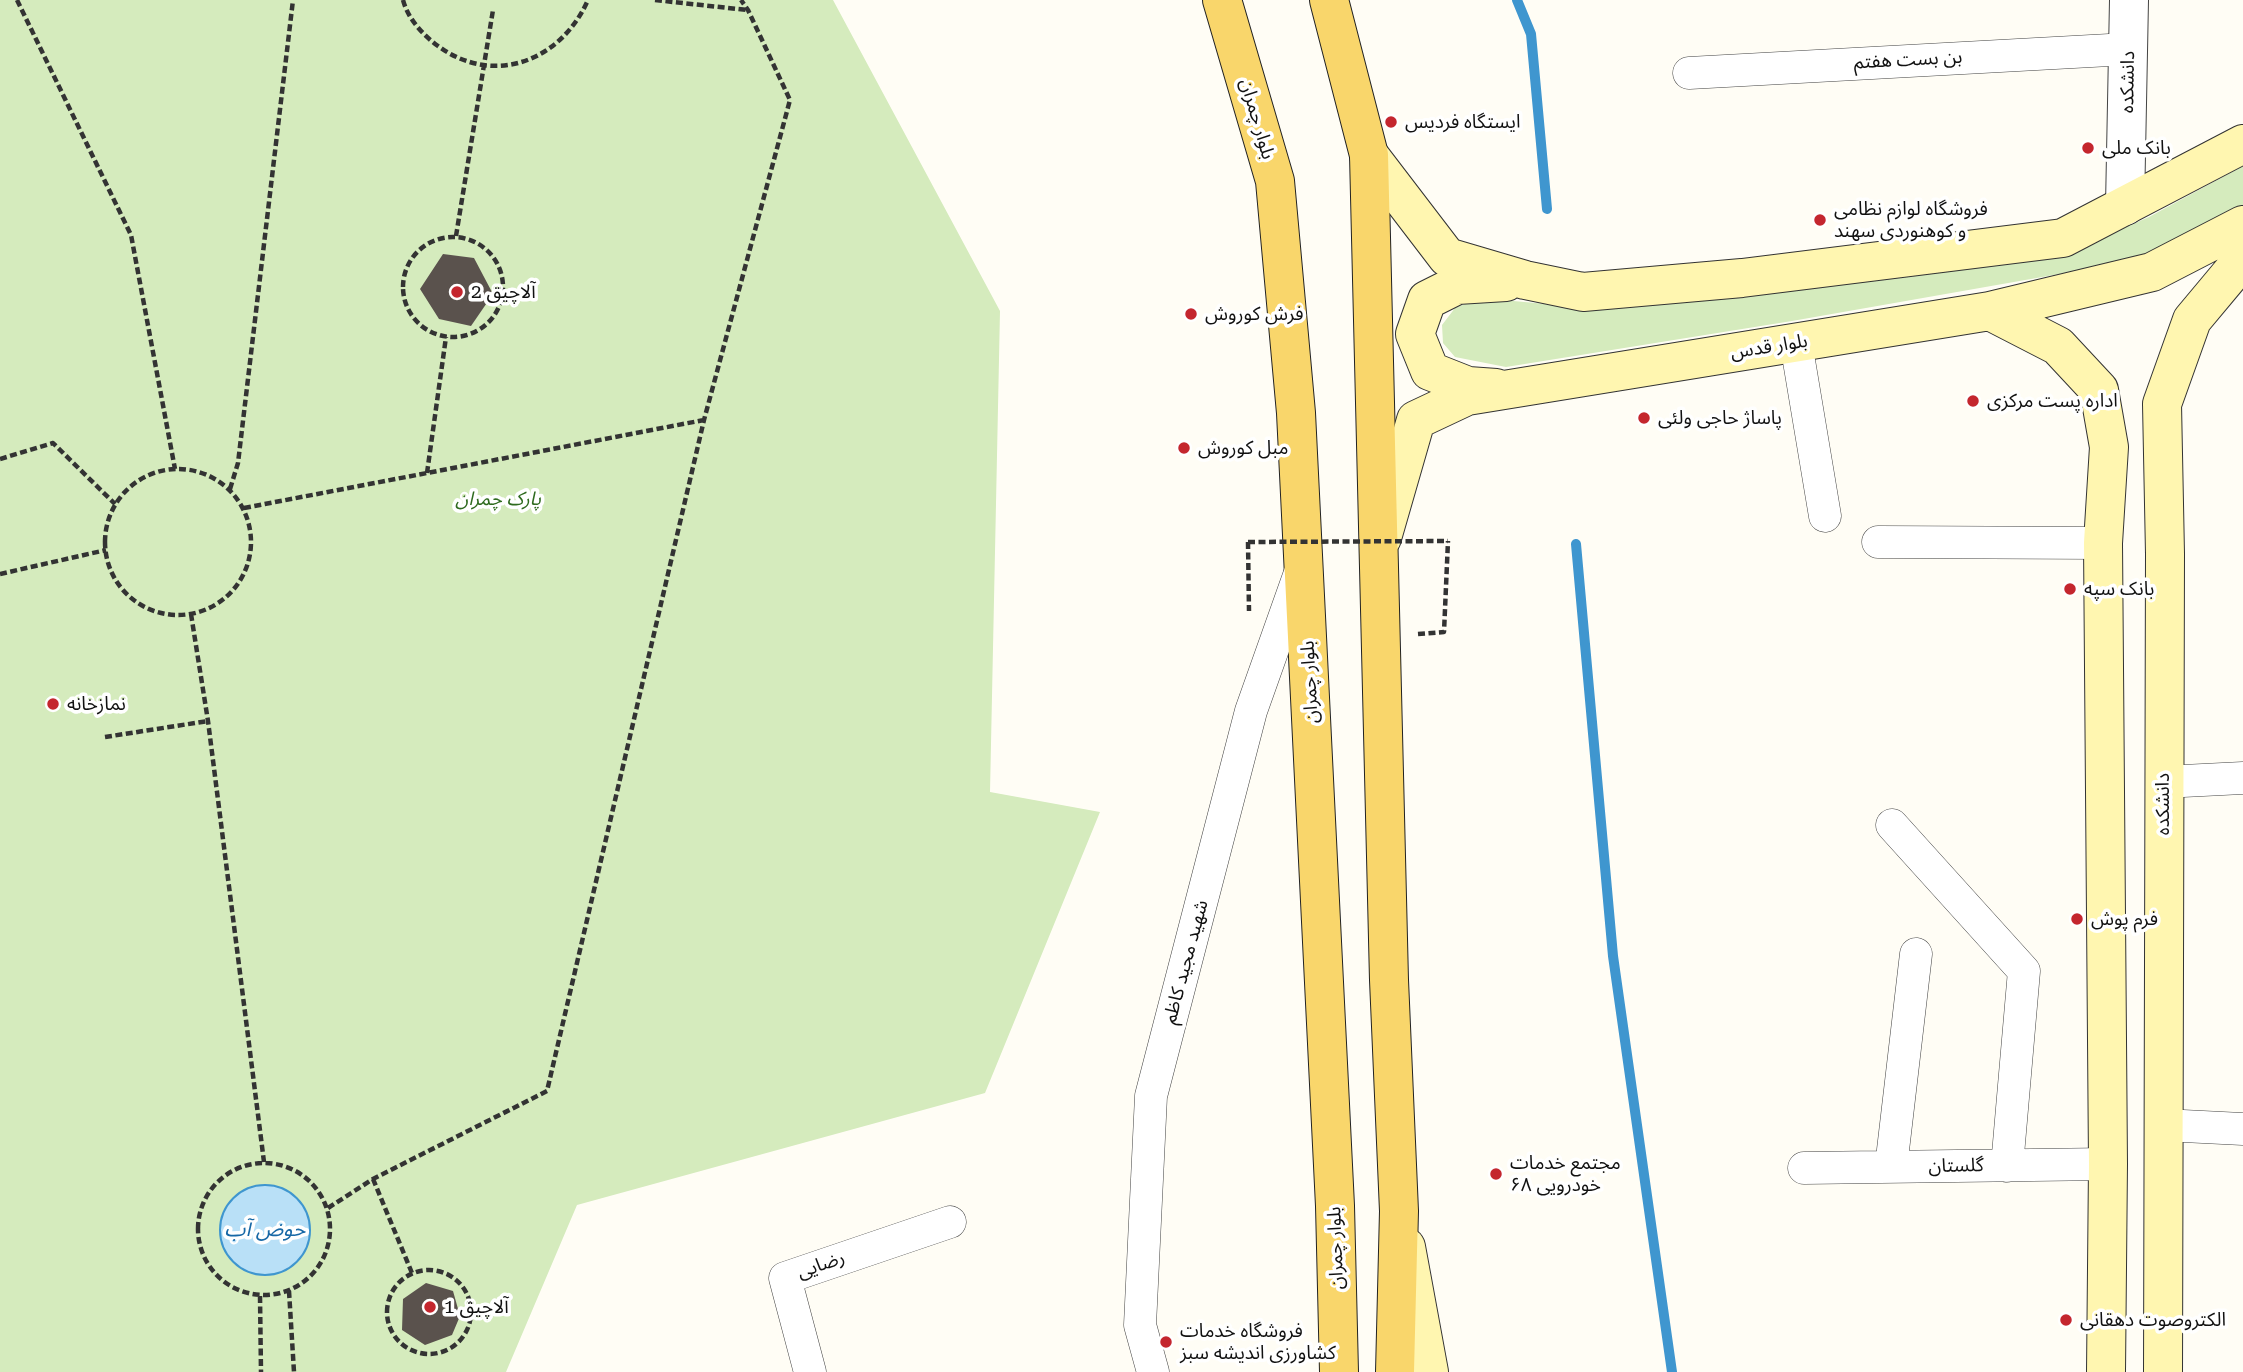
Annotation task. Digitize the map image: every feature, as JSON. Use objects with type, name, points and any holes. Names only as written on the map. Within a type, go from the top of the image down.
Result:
[{"type":"main road","name":"بلوار چمران","points":[[1222,0],[1275,181],[1296,413],[1335,1206],[1339,1372]]},
{"type":"main road","points":[[1329,0],[1370,155],[1389,980],[1399,1211],[1395,1372]]},
{"type":"main road","points":[[1370,155],[1447,257],[1525,280],[1583,292],[1742,278],[2063,238],[2243,145]]},
{"type":"main road","name":"بلوار قدس","points":[[1380,544],[1416,420],[1467,396],[1990,311],[2152,272],[2243,225]]},
{"type":"main road","name":"دانشکده","points":[[2163,1372],[2165,554],[2162,404],[2192,320],[2243,260]]},
{"type":"main road","points":[[1509,389],[1468,386],[1430,371],[1415,334],[1427,300],[1457,285],[1525,280]]},
{"type":"main road","points":[[1990,311],[2058,346],[2099,390],[2109,447],[2103,542],[2108,1164],[2106,1372]]},
{"type":"main road","points":[[1399,1211],[1429,1372]]},
{"type":"street","name":"دانشکده","points":[[2125,205],[2129,0]]},
{"type":"street","name":"بن بست هفتم","points":[[1689,73],[2128,49]]},
{"type":"street","points":[[1796,343],[1825,516]]},
{"type":"street","points":[[1878,542],[2103,542]]},
{"type":"street","name":"شهید مجید کاظم","points":[[1153,1372],[1140,1325],[1151,1096],[1251,711],[1303,562]]},
{"type":"street","points":[[2163,782],[2243,778]]},
{"type":"street","points":[[1892,825],[2024,971],[2007,1166]]},
{"type":"street","points":[[1891,1167],[1916,954]]},
{"type":"street","points":[[2163,1125],[2243,1129]]},
{"type":"street","name":"گلستان","points":[[1804,1168],[2108,1164]]},
{"type":"street","name":"رضایی","points":[[810,1372],[785,1278],[950,1222]]},
{"type":"path","points":[[17,0],[131,235],[175,469]]},
{"type":"path","points":[[230,489],[238,463],[293,0]]},
{"type":"path","points":[[403,0],[405,8],[424,36],[451,56],[483,65],[511,65],[538,57],[562,41],[580,19],[588,0]]},
{"type":"path","points":[[655,0],[748,10]]},
{"type":"path","points":[[327,1208],[373,1179],[547,1091],[704,420],[790,100],[741,0]]},
{"type":"path","points":[[456,236],[493,10]]},
{"type":"path","points":[[456,236],[472,240],[486,248],[503,275],[504,292],[500,308],[491,321],[478,331],[462,337],[446,337],[430,332],[416,322],[407,308],[402,291],[404,274],[417,252],[439,238],[456,236]]},
{"type":"path","points":[[427,473],[446,337]]},
{"type":"path","points":[[244,508],[704,420]]},
{"type":"path","points":[[0,459],[53,443],[115,504]]},
{"type":"path","points":[[175,469],[195,470],[214,477],[230,489],[244,508],[251,530],[251,552],[244,574],[231,593],[222,600],[212,607],[191,614],[167,615],[144,607],[125,593],[112,573],[106,550],[106,526],[115,504],[131,486],[152,474],[175,469]]},
{"type":"path","points":[[1248,542],[1448,541],[1444,632]]},
{"type":"path","points":[[0,573],[106,550]]},
{"type":"path","points":[[191,614],[208,721],[264,1162]]},
{"type":"path","points":[[105,737],[208,721]]},
{"type":"path","points":[[264,1162],[285,1165],[303,1175],[318,1189],[327,1208],[331,1228],[328,1248],[320,1266],[306,1281],[289,1291],[260,1296],[237,1291],[218,1278],[204,1260],[198,1238],[199,1216],[207,1195],[222,1177],[242,1166],[264,1162]]},
{"type":"path","points":[[373,1179],[412,1273]]},
{"type":"path","points":[[440,1271],[463,1288],[469,1301],[471,1315],[460,1341],[435,1354],[408,1350],[397,1341],[390,1330],[387,1303],[401,1280],[412,1273],[440,1271]]},
{"type":"path","points":[[289,1291],[294,1372]]},
{"type":"path","points":[[260,1296],[261,1372]]},
{"type":"green space","name":"پارک چمران","points":[[0,0],[833,0],[1000,311],[990,792],[1100,812],[985,1093],[577,1205],[506,1372],[0,1372]]},
{"type":"green space","points":[[2243,166],[2243,206],[2139,260],[1792,321],[1506,367],[1455,357],[1443,343],[1442,325],[1455,308],[1480,298],[1591,308],[2066,253],[2149,217]]},
{"type":"water","name":"حوض آب","points":[[265,1185],[282,1188],[297,1198],[307,1213],[310,1230],[307,1247],[297,1262],[282,1272],[265,1275],[248,1272],[233,1262],[223,1247],[220,1230],[223,1213],[233,1198],[248,1188]]},
{"type":"building","name":"آلاچیق 2","points":[[443,254],[474,258],[493,294],[471,326],[439,319],[420,289]]},
{"type":"building","name":"آلاچیق 1","points":[[426,1283],[453,1291],[460,1316],[452,1335],[425,1345],[402,1330],[403,1299]]},
{"type":"waterway","points":[[1517,0],[1531,34],[1547,209]]},
{"type":"waterway","points":[[1576,544],[1613,956],[1672,1372]]},
{"type":"place","name":"ایستگاه فردیس","points":[[1391,122]]},
{"type":"place","name":"بانک ملی","points":[[2088,148]]},
{"type":"place","name":"فروشگاه لوازم نظامی و کوهنوردی سهند","points":[[1820,220]]},
{"type":"place","name":"آلاچیق 2","points":[[457,292]]},
{"type":"place","name":"فرش کوروش","points":[[1191,314]]},
{"type":"place","name":"اداره پست مرکزی","points":[[1973,401]]},
{"type":"place","name":"پاساژ حاجی ولئی","points":[[1644,418]]},
{"type":"place","name":"مبل کوروش","points":[[1184,448]]},
{"type":"place","name":"بانک سپه","points":[[2070,589]]},
{"type":"place","name":"نمازخانه","points":[[53,704]]},
{"type":"place","name":"فرم پوش","points":[[2077,919]]},
{"type":"place","name":"مجتمع خدمات خودرویی ۶۸","points":[[1496,1174]]},
{"type":"place","name":"آلاچیق 1","points":[[430,1307]]},
{"type":"place","name":"الکتروصوت دهقانی","points":[[2066,1320]]},
{"type":"place","name":"فروشگاه خدمات کشاورزی اندیشه سبز","points":[[1166,1342]]}]
